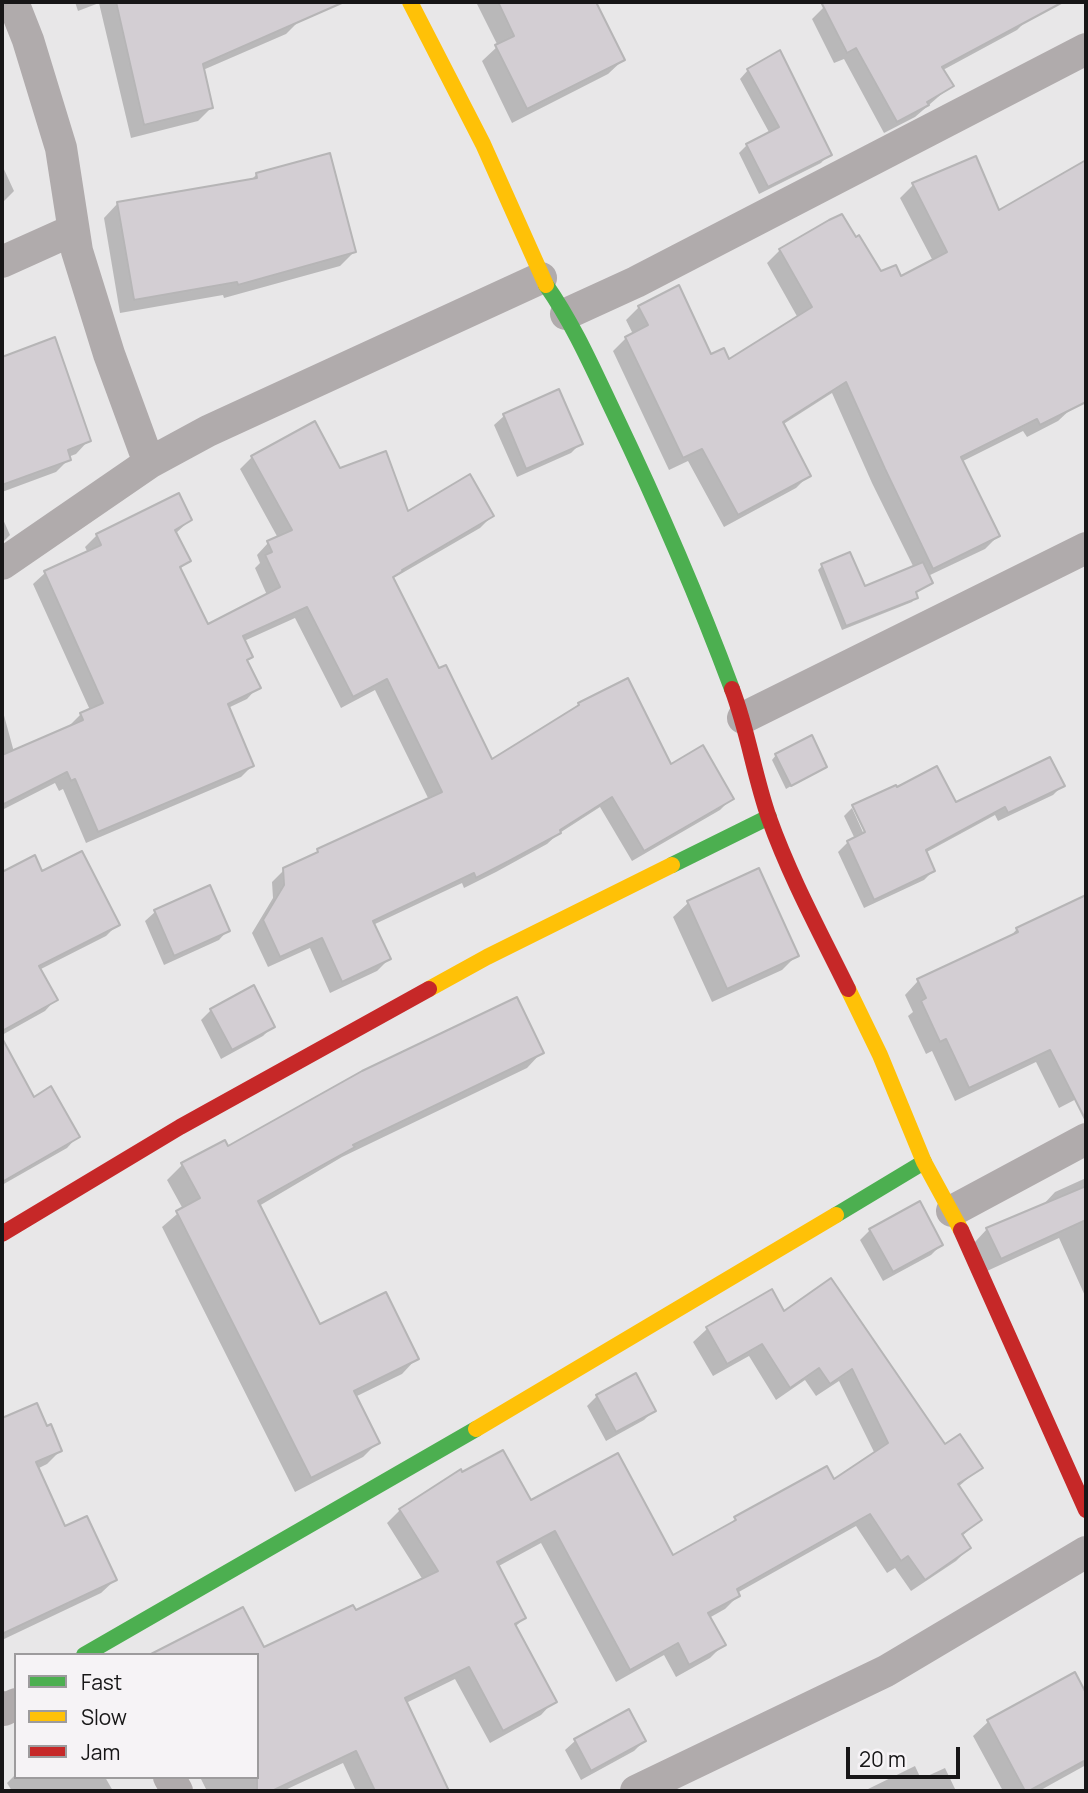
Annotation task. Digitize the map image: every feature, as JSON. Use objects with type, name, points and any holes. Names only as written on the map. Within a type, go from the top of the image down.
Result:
[{"type":"street","points":[[13,2],[28,40],[61,148],[77,251],[109,354],[149,463]]},
{"type":"street","points":[[410,2],[483,145],[541,278],[566,314],[628,440],[699,599],[743,718],[749,752],[769,817],[791,873],[880,1055],[924,1162],[952,1211],[1086,1510]]},
{"type":"street","points":[[566,314],[636,282],[1086,49]]},
{"type":"street","points":[[2,262],[74,230]]},
{"type":"street","points":[[2,564],[149,463],[208,431],[541,278]]},
{"type":"street","points":[[743,718],[1086,548]]},
{"type":"street","points":[[2,1234],[180,1127],[487,957],[769,817]]},
{"type":"street","points":[[952,1211],[1086,1139]]},
{"type":"street","points":[[93,1652],[498,1417],[924,1162]]},
{"type":"street","points":[[636,1791],[886,1671],[1086,1552]]},
{"type":"building","points":[[116,2],[344,2],[203,64],[213,108],[144,125]]},
{"type":"building","points":[[498,2],[596,2],[625,60],[527,109],[495,45],[514,36]]},
{"type":"building","points":[[821,2],[1063,2],[942,67],[954,86],[927,102],[929,105],[897,122],[856,48],[847,53]]},
{"type":"building","points":[[780,50],[832,155],[768,187],[746,144],[779,127],[747,69]]},
{"type":"building","points":[[330,153],[356,252],[238,285],[237,282],[134,300],[117,202],[257,178],[256,173]]},
{"type":"building","points":[[976,156],[999,210],[1086,160],[1086,402],[1040,425],[1037,419],[961,457],[1000,536],[933,569],[846,382],[783,422],[811,476],[738,515],[702,449],[683,458],[625,337],[648,325],[638,306],[679,285],[711,354],[724,348],[729,359],[812,307],[779,249],[829,220],[842,214],[856,237],[859,235],[881,271],[896,265],[901,276],[947,252],[912,183]]},
{"type":"building","points":[[55,337],[91,441],[68,450],[71,460],[2,485],[2,357]]},
{"type":"building","points":[[559,389],[583,444],[526,469],[503,414]]},
{"type":"building","points":[[315,421],[340,468],[386,451],[408,511],[470,474],[494,516],[393,577],[439,668],[446,665],[492,759],[579,705],[578,703],[628,678],[671,764],[703,745],[734,799],[644,851],[612,797],[560,830],[561,833],[509,861],[476,878],[474,873],[373,921],[391,959],[342,982],[322,938],[280,957],[263,920],[284,885],[283,868],[318,852],[317,849],[442,792],[387,679],[353,697],[307,607],[243,636],[253,657],[247,660],[261,688],[228,704],[254,766],[98,832],[75,779],[71,781],[67,772],[2,805],[2,755],[83,720],[80,713],[103,703],[44,571],[101,545],[96,534],[179,493],[192,520],[175,530],[191,561],[180,567],[208,624],[280,587],[265,555],[272,552],[267,541],[292,530],[251,456]]},
{"type":"building","points":[[850,552],[865,586],[923,562],[933,583],[916,592],[918,598],[846,626],[821,564]]},
{"type":"building","points":[[812,735],[827,767],[791,786],[775,754]]},
{"type":"building","points":[[1050,757],[1065,786],[1008,813],[1005,807],[926,850],[935,871],[874,900],[847,841],[865,832],[852,805],[896,785],[897,787],[937,766],[956,802]]},
{"type":"building","points":[[82,851],[120,925],[39,966],[58,1000],[2,1031],[2,872],[35,855],[42,871]]},
{"type":"building","points":[[759,868],[799,956],[727,989],[687,901]]},
{"type":"building","points":[[210,885],[230,931],[174,956],[154,910]]},
{"type":"building","points":[[1086,895],[1086,1121],[1050,1050],[969,1088],[946,1039],[940,1042],[921,1001],[926,998],[917,979],[1018,932],[1016,928]]},
{"type":"building","points":[[254,985],[275,1027],[232,1050],[210,1009]]},
{"type":"building","points":[[517,997],[544,1053],[353,1145],[355,1147],[258,1201],[320,1324],[386,1292],[419,1359],[354,1391],[380,1443],[311,1478],[176,1211],[200,1198],[181,1163],[225,1140],[228,1146],[362,1071]]},
{"type":"building","points":[[2,1038],[34,1097],[51,1086],[80,1137],[2,1182]]},
{"type":"building","points":[[1086,1186],[1086,1220],[1001,1259],[986,1228]]},
{"type":"building","points":[[920,1201],[943,1245],[893,1272],[869,1229]]},
{"type":"building","points":[[831,1278],[945,1444],[960,1434],[983,1468],[958,1484],[982,1520],[962,1534],[971,1548],[925,1580],[908,1556],[901,1561],[870,1514],[737,1589],[740,1596],[708,1613],[726,1645],[689,1665],[678,1643],[630,1670],[555,1531],[497,1562],[526,1618],[515,1624],[557,1702],[503,1731],[469,1667],[405,1698],[449,1791],[375,1791],[356,1751],[272,1791],[257,1791],[259,1653],[153,1653],[243,1607],[264,1647],[353,1605],[356,1610],[438,1571],[399,1509],[461,1469],[462,1472],[503,1450],[531,1500],[618,1453],[673,1555],[736,1520],[734,1517],[827,1466],[834,1479],[888,1443],[852,1369],[830,1384],[819,1368],[790,1388],[762,1344],[727,1364],[706,1327],[772,1289],[784,1311]]},
{"type":"building","points":[[636,1373],[656,1411],[616,1432],[596,1395]]},
{"type":"building","points":[[37,1403],[47,1426],[51,1424],[62,1451],[36,1462],[65,1526],[87,1516],[117,1580],[2,1634],[2,1418]]},
{"type":"building","points":[[1075,1672],[1086,1693],[1086,1760],[1025,1791],[987,1720]]},
{"type":"building","points":[[629,1709],[646,1741],[591,1771],[574,1739]]},
{"type":"traffic: fast","points":[[546,285],[583,348],[646,481],[691,584],[732,689]]},
{"type":"traffic: fast","points":[[672,865],[769,817]]},
{"type":"traffic: fast","points":[[836,1215],[924,1162]]},
{"type":"traffic: fast","points":[[87,1653],[476,1429]]},
{"type":"traffic: slow","points":[[410,2],[483,144],[546,285]]},
{"type":"traffic: slow","points":[[429,989],[487,957],[672,865]]},
{"type":"traffic: slow","points":[[848,989],[880,1055],[924,1162],[961,1230]]},
{"type":"traffic: slow","points":[[476,1429],[836,1215]]},
{"type":"traffic: jam","points":[[732,689],[777,840],[848,989]]},
{"type":"traffic: jam","points":[[2,1234],[180,1127],[429,989]]},
{"type":"traffic: jam","points":[[961,1230],[1086,1510]]}]
